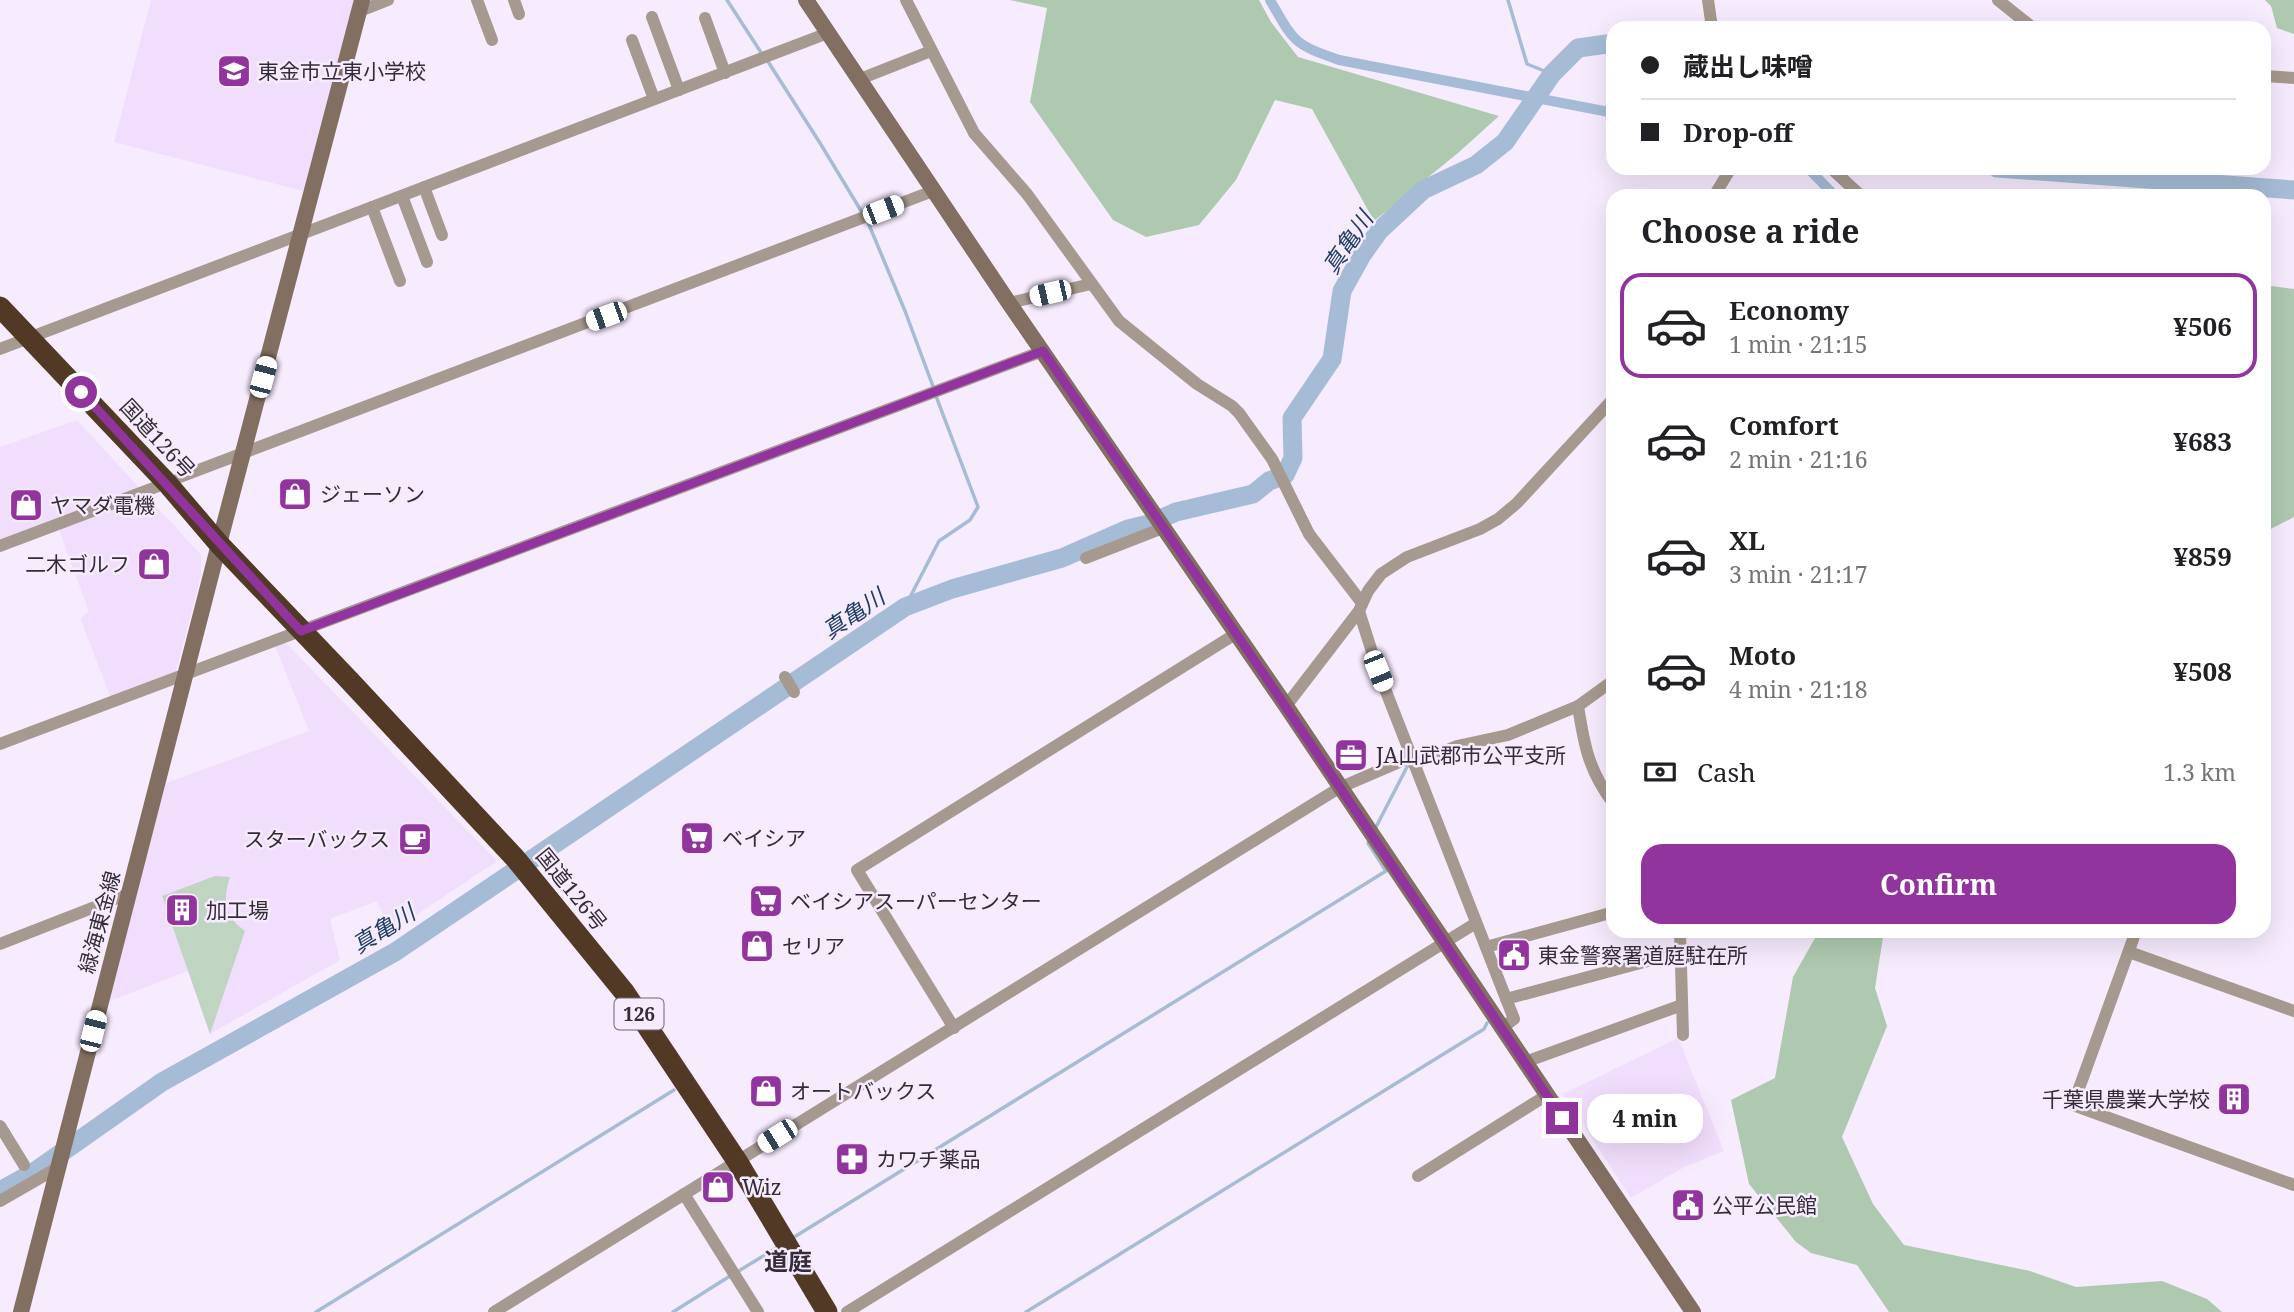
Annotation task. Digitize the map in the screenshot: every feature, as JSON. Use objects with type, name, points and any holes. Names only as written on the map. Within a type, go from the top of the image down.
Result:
[{"type":"highway","name":"国道126号","points":[[0,307],[16,343],[167,483],[219,544],[528,875],[625,993],[737,1161],[827,1312]]},
{"type":"highway","name":"国道126号","points":[[0,322],[16,343],[156,487],[219,544]]},
{"type":"street","points":[[361,5],[388,0]]},
{"type":"street","points":[[477,0],[492,40]]},
{"type":"street","points":[[514,0],[519,14]]},
{"type":"street","points":[[806,0],[1009,303],[1286,706],[1339,789],[1693,1312]]},
{"type":"street","points":[[906,0],[974,133],[1027,194],[1119,321],[1197,384],[1239,413],[1272,458],[1309,534],[1360,607],[1378,671],[1514,1020],[1502,1028]]},
{"type":"street","points":[[1708,0],[1711,21]]},
{"type":"street","points":[[1998,0],[2024,21]]},
{"type":"street","name":"緑海東金線","points":[[21,1312],[361,5]]},
{"type":"street","points":[[652,17],[679,90]]},
{"type":"street","points":[[705,18],[724,73]]},
{"type":"street","points":[[16,343],[828,33]]},
{"type":"street","points":[[632,40],[654,99]]},
{"type":"street","points":[[860,79],[932,51]]},
{"type":"street","points":[[2271,76],[2294,78]]},
{"type":"street","points":[[1838,175],[1853,189]]},
{"type":"street","points":[[424,187],[442,235]]},
{"type":"street","points":[[180,477],[933,191]]},
{"type":"street","points":[[402,196],[427,262]]},
{"type":"street","points":[[372,207],[400,281]]},
{"type":"street","points":[[1009,303],[1091,284]]},
{"type":"street","points":[[0,728],[3,743],[1043,351]]},
{"type":"street","points":[[1286,706],[1360,607],[1381,574],[1407,557],[1480,529],[1498,519],[1517,503],[1606,407]]},
{"type":"street","points":[[0,546],[156,487]]},
{"type":"street","points":[[1086,558],[1163,528]]},
{"type":"street","points":[[954,1028],[857,870],[1237,634]]},
{"type":"street","points":[[785,677],[793,692]]},
{"type":"street","points":[[494,1312],[1339,789],[1413,760],[1457,746],[1508,735],[1578,706],[1606,686]]},
{"type":"street","points":[[1578,706],[1585,752],[1606,794]]},
{"type":"street","points":[[0,944],[128,894]]},
{"type":"street","points":[[1486,947],[1606,914]]},
{"type":"street","points":[[847,1312],[1476,923]]},
{"type":"street","points":[[1680,938],[1683,1035]]},
{"type":"street","points":[[2134,938],[2073,1105],[2294,1185]]},
{"type":"street","points":[[1506,999],[1681,952]]},
{"type":"street","points":[[2129,952],[2294,1011]]},
{"type":"street","points":[[1525,1062],[1682,1005]]},
{"type":"street","points":[[1418,1176],[1547,1095]]},
{"type":"street","points":[[0,1126],[24,1165]]},
{"type":"street","points":[[0,1201],[59,1167]]},
{"type":"street","points":[[684,1194],[758,1312]]},
{"type":"shaded area","name":"東金市立東小学校","points":[[151,0],[354,0],[303,191],[114,142]]},
{"type":"shaded area","points":[[77,420],[201,555],[201,575],[175,675],[111,698],[80,618],[89,612],[56,521],[0,542],[0,447]]},
{"type":"shaded area","points":[[284,641],[497,861],[391,932],[377,901],[330,919],[340,960],[210,1034],[188,971],[107,1002],[166,783],[309,731],[275,646]]},
{"type":"shaded area","points":[[1678,1038],[1724,1151],[1684,1167],[1631,1198],[1563,1094]]},
{"type":"green space","points":[[1010,0],[1259,0],[1271,22],[1298,57],[1499,116],[1374,221],[1312,109],[1275,100],[1236,180],[1199,225],[1146,237],[1113,220],[1030,102],[1047,8]]},
{"type":"green space","points":[[2265,0],[2294,0],[2294,34],[2277,28],[2271,6]]},
{"type":"green space","points":[[2271,286],[2294,289],[2294,517],[2271,529]]},
{"type":"green space","points":[[215,876],[230,877],[226,893],[227,907],[233,920],[245,931],[210,1034],[162,896]]},
{"type":"green space","points":[[1815,938],[1883,938],[1875,988],[1887,1026],[1842,1137],[1873,1204],[1904,1245],[2030,1271],[2076,1287],[2162,1281],[2207,1299],[2222,1312],[1889,1312],[1857,1265],[1811,1253],[1796,1242],[1749,1184],[1731,1100],[1775,1078],[1793,977]]},
{"type":"waterway","points":[[727,0],[762,54]]},
{"type":"waterway","points":[[1270,0],[1296,40],[1312,50],[1339,60],[1606,111]]},
{"type":"waterway","points":[[1508,0],[1527,64],[1552,74]]},
{"type":"waterway","name":"真亀川","points":[[0,1191],[34,1172],[162,1082],[395,952],[905,607],[952,589],[1062,558],[1128,529],[1149,524],[1176,512],[1253,494],[1269,481],[1285,475],[1293,458],[1292,418],[1332,359],[1342,291],[1379,231],[1423,190],[1476,165],[1505,142],[1552,74],[1578,48],[1606,44]]},
{"type":"waterway","points":[[767,60],[863,214]]},
{"type":"waterway","points":[[1815,175],[1828,189]]},
{"type":"waterway","name":"真亀川","points":[[2092,175],[2294,190]]},
{"type":"waterway","points":[[867,220],[934,389]]},
{"type":"waterway","points":[[905,607],[939,541],[970,520],[978,507],[936,396]]},
{"type":"waterway","points":[[1375,829],[1408,765]]},
{"type":"waterway","points":[[791,1239],[1386,871],[1368,843],[1370,839]]},
{"type":"waterway","points":[[1026,1312],[1484,1029],[1487,1023]]},
{"type":"waterway","points":[[316,1312],[674,1090]]},
{"type":"waterway","points":[[737,1272],[778,1247]]},
{"type":"waterway","points":[[673,1312],[730,1276]]},
{"type":"place","name":"東金市立東小学校","points":[[234,71]]},
{"type":"place","name":"ジェーソン","points":[[295,494]]},
{"type":"place","name":"ヤマダ電機","points":[[26,505]]},
{"type":"place","name":"二木ゴルフ","points":[[154,564]]},
{"type":"place","name":"JA山武郡市公平支所","points":[[1351,755]]},
{"type":"place","name":"ベイシア","points":[[697,838]]},
{"type":"place","name":"スターバックス","points":[[415,839]]},
{"type":"place","name":"ベイシアスーパーセンター","points":[[766,901]]},
{"type":"place","name":"加工場","points":[[182,910]]},
{"type":"place","name":"セリア","points":[[757,946]]},
{"type":"place","name":"東金警察署道庭駐在所","points":[[1514,955]]},
{"type":"place","name":"オートバックス","points":[[766,1091]]},
{"type":"place","name":"千葉県農業大学校","points":[[2234,1099]]},
{"type":"place","name":"カワチ薬品","points":[[852,1159]]},
{"type":"place","name":"Wiz","points":[[718,1187]]},
{"type":"place","name":"公平公民館","points":[[1688,1205]]},
{"type":"district","name":"道庭","points":[[788,1260]]},
{"type":"route","points":[[81,392],[301,631],[1043,351],[1286,706],[1562,1118]]}]
